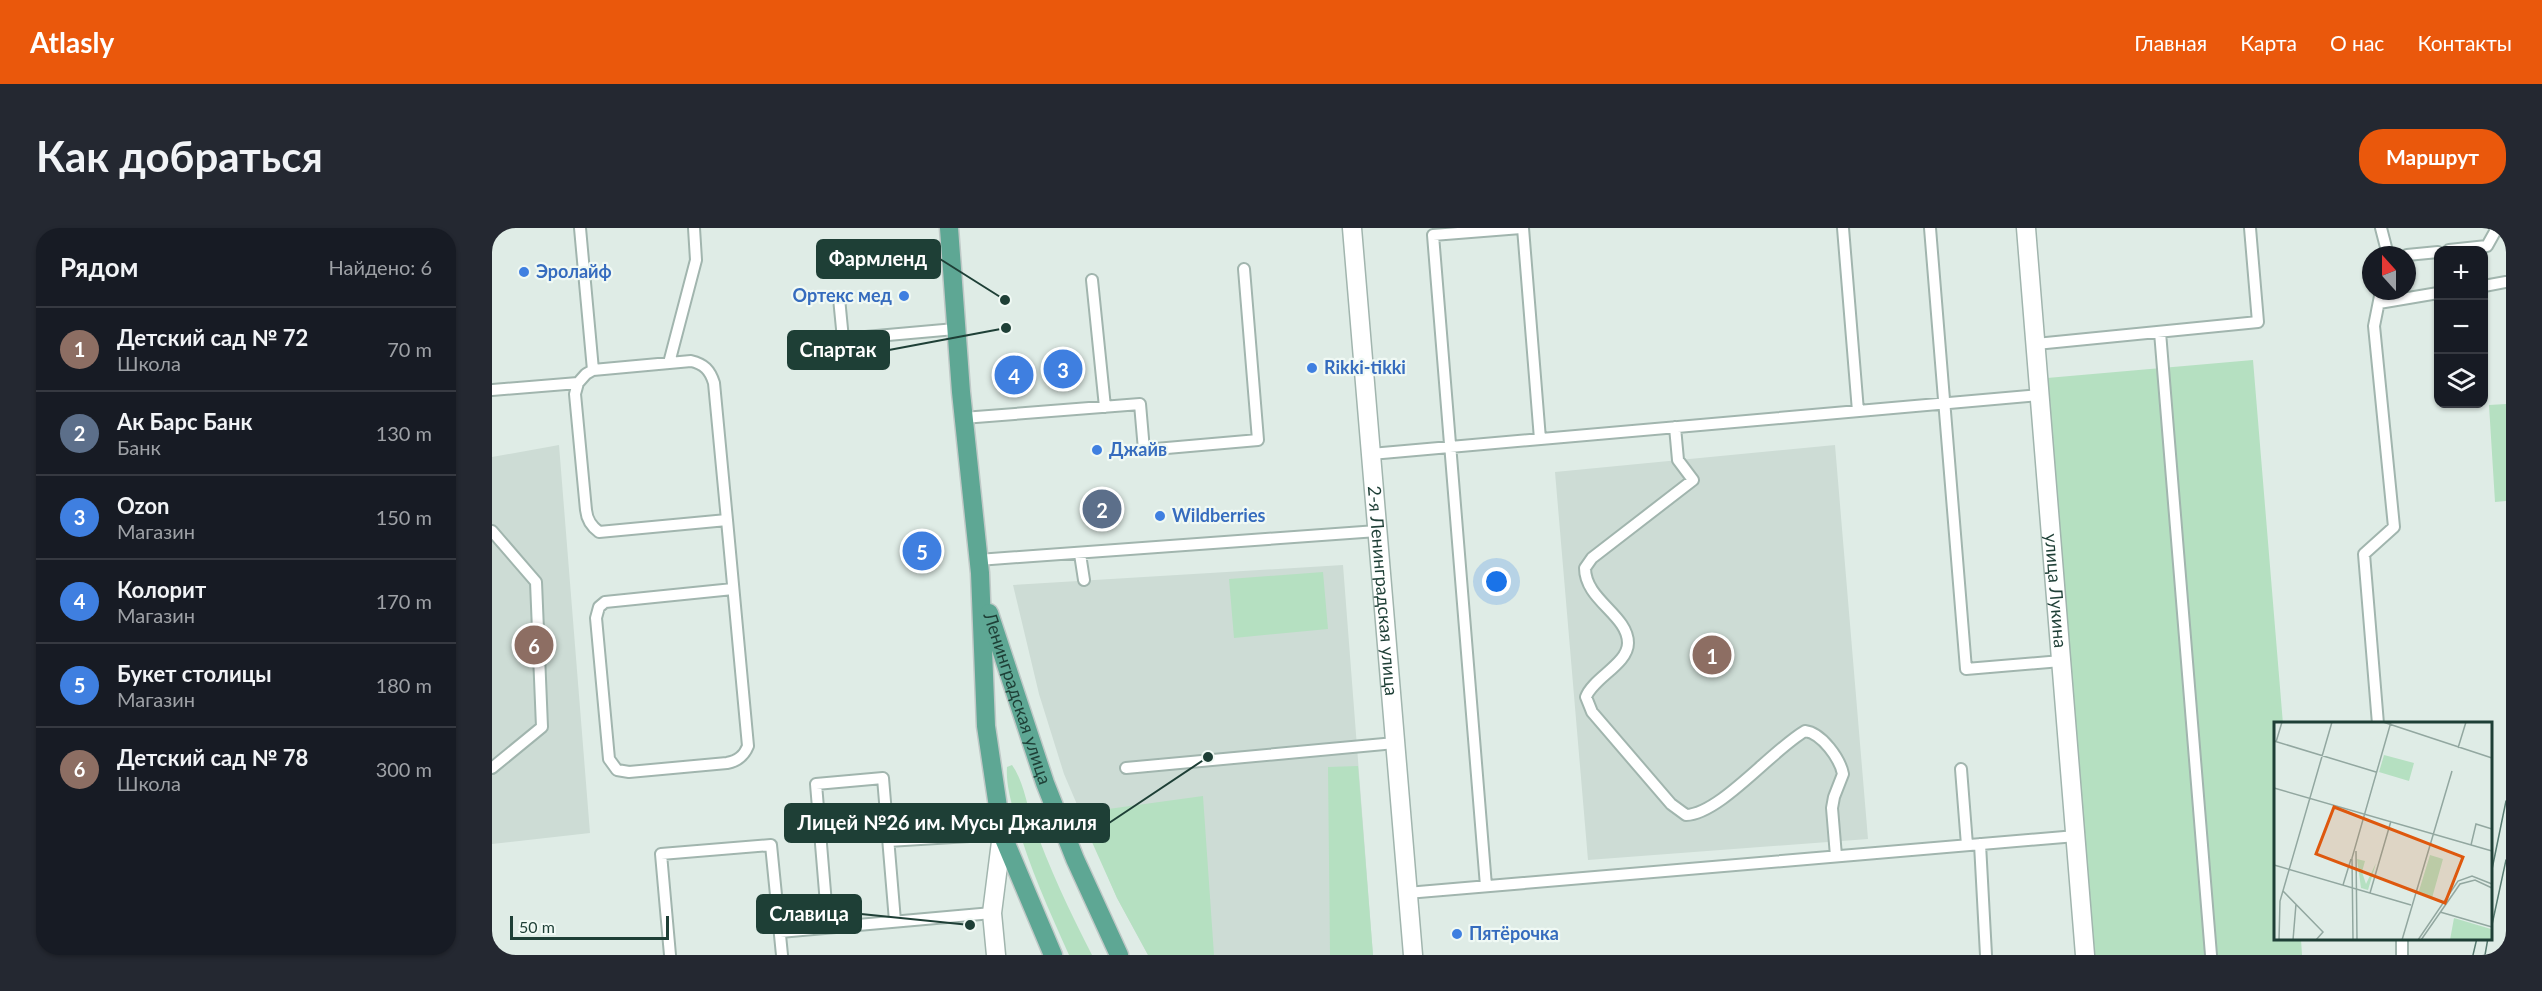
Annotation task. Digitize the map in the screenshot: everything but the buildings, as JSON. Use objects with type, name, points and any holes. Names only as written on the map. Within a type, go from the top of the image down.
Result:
[{"type":"main road","name":"Ленинградская улица","points":[[949,228],[955,329],[979,566],[986,726],[1002,834],[1053,955]]},
{"type":"main road","name":"Ленинградская улица","points":[[979,566],[993,631],[1045,783],[1075,859],[1119,955]]},
{"type":"street","name":"2-я Ленинградская улица","points":[[1352,228],[1413,955]]},
{"type":"street","name":"улица Лукина","points":[[2026,228],[2085,955]]},
{"type":"street","name":"Ленинградская улица","points":[[996,955],[992,914],[1002,834]]},
{"type":"lane","points":[[580,228],[593,370]]},
{"type":"lane","points":[[669,363],[696,260],[694,228]]},
{"type":"lane","points":[[1486,886],[1433,235],[1522,228],[1540,439]]},
{"type":"lane","points":[[1843,228],[1858,411]]},
{"type":"lane","points":[[1930,228],[1966,669],[2061,661]]},
{"type":"lane","points":[[2036,344],[2258,322],[2250,228]]},
{"type":"lane","points":[[2382,228],[2386,246]]},
{"type":"lane","points":[[2487,246],[2497,228]]},
{"type":"lane","points":[[2416,254],[2434,252]]},
{"type":"lane","points":[[963,418],[1140,404],[1144,450],[1258,440],[1244,269]]},
{"type":"lane","points":[[1092,280],[1105,407]]},
{"type":"lane","points":[[2488,285],[2506,282]]},
{"type":"lane","points":[[2379,303],[2434,294]]},
{"type":"lane","points":[[839,298],[843,339],[955,329]]},
{"type":"lane","points":[[2378,722],[2364,554],[2394,527],[2374,326],[2380,300]]},
{"type":"lane","points":[[2160,332],[2211,955]]},
{"type":"lane","points":[[727,520],[599,532],[593,527],[587,517],[575,394],[578,383],[586,374],[593,370],[690,361],[704,366],[712,376],[727,520],[748,746],[744,754],[734,762],[629,772],[617,770],[609,759],[596,618],[599,607],[605,602],[733,589]]},
{"type":"lane","points":[[492,390],[578,383]]},
{"type":"lane","points":[[1371,454],[2040,395]]},
{"type":"lane","points":[[1675,427],[1678,460],[1693,480],[1592,558],[1585,568],[1590,588],[1625,630],[1628,642],[1622,657],[1590,688],[1586,697],[1592,712],[1671,804],[1686,815],[1708,810],[1789,740],[1805,731],[1814,733],[1832,754],[1843,774],[1832,808],[1836,856]]},
{"type":"lane","points":[[492,531],[536,582],[542,727],[492,768]]},
{"type":"lane","points":[[979,566],[1080,554],[1377,531]]},
{"type":"lane","points":[[1080,554],[1084,580]]},
{"type":"lane","points":[[1126,768],[1395,742]]},
{"type":"lane","points":[[1960,769],[1966,845]]},
{"type":"lane","points":[[828,928],[816,784],[883,778],[895,921]]},
{"type":"lane","points":[[888,841],[1002,834]]},
{"type":"lane","points":[[1407,892],[2076,836]]},
{"type":"lane","points":[[1980,844],[1986,955]]},
{"type":"lane","points":[[670,955],[661,854],[771,845],[782,955]]},
{"type":"lane","points":[[780,932],[992,914]]},
{"type":"shaded area","points":[[559,445],[590,833],[492,844],[492,457]]},
{"type":"shaded area","points":[[1835,445],[1868,839],[1588,860],[1555,472]]},
{"type":"shaded area","points":[[1343,565],[1373,955],[1148,955],[1117,898],[1064,774],[1039,694],[1013,585]]},
{"type":"green space","points":[[2253,360],[2283,722],[2274,722],[2274,940],[2301,940],[2302,955],[2095,955],[2047,378]]},
{"type":"green space","points":[[2506,404],[2506,501],[2495,502],[2489,405]]},
{"type":"green space","points":[[1323,572],[1328,629],[1234,638],[1229,579]]},
{"type":"green space","points":[[1012,765],[1022,785],[1033,822],[1053,873],[1092,955],[1069,955],[1046,902],[1025,849],[1011,801],[1007,767]]},
{"type":"green space","points":[[1358,766],[1373,955],[1330,955],[1328,767]]},
{"type":"green space","points":[[1203,796],[1214,955],[1148,955],[1117,898],[1079,813]]},
{"type":"tram line","points":[[2491,874],[2506,801]]},
{"type":"tram line","points":[[2491,929],[2506,860]]},
{"type":"tram line","points":[[2473,955],[2477,940]]},
{"type":"tram line","points":[[2485,955],[2488,940]]},
{"type":"place","name":"Эролайф","points":[[524,272]]},
{"type":"place","name":"Ортекс мед","points":[[904,296]]},
{"type":"place","name":"Фармленд","points":[[1005,300]]},
{"type":"place","name":"Спартак","points":[[1006,328]]},
{"type":"place","name":"Rikki-tikki","points":[[1312,368]]},
{"type":"place","name":"Ozon","points":[[1063,369]]},
{"type":"place","name":"Колорит","points":[[1014,375]]},
{"type":"place","name":"Джайв","points":[[1097,450]]},
{"type":"place","name":"Ак Барс Банк","points":[[1102,509]]},
{"type":"place","name":"Wildberries","points":[[1160,516]]},
{"type":"place","name":"Букет столицы","points":[[922,551]]},
{"type":"place","name":"Детский сад № 78","points":[[534,645]]},
{"type":"place","name":"Детский сад № 72","points":[[1712,655]]},
{"type":"place","name":"Лицей №26 им. Мусы Джалиля","points":[[1208,757]]},
{"type":"place","name":"Славица","points":[[970,925]]},
{"type":"place","name":"Пятёрочка","points":[[1457,934]]}]
